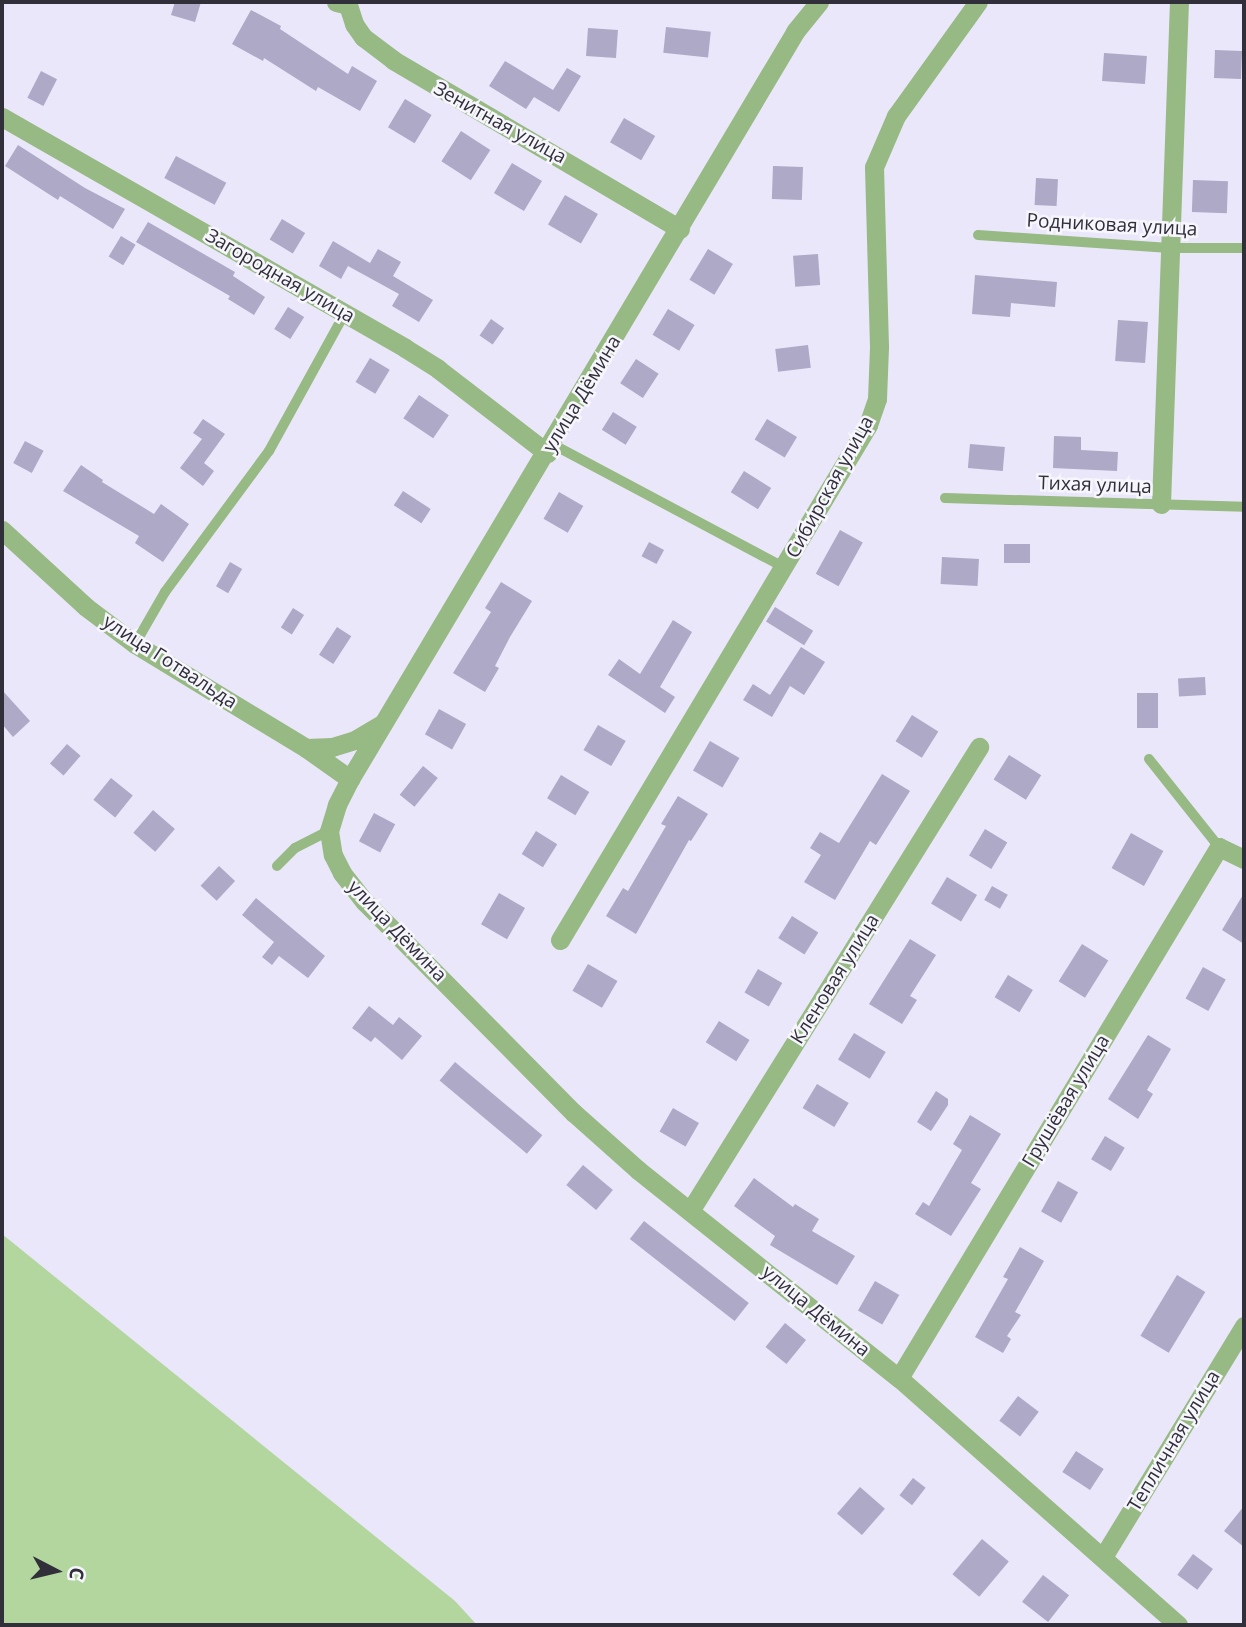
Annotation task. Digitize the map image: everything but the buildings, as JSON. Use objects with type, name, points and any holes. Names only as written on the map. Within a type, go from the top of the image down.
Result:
[{"type":"street","name":"улица Дёмина","points":[[819,2],[795,32],[350,779],[337,805],[329,831],[337,864],[365,902],[574,1113],[690,1211],[900,1378],[1178,1625]]},
{"type":"street","name":"Сибирская улица","points":[[560,940],[862,436],[877,399],[879,346],[874,167],[896,116],[978,2]]},
{"type":"street","points":[[1161,505],[1179,2]]},
{"type":"street","name":"Зенитная улица","points":[[344,3],[363,37],[393,60],[680,229]]},
{"type":"street","name":"Загородная улица","points":[[2,117],[438,369],[549,449]]},
{"type":"street","name":"улица Готвальда","points":[[2,530],[86,607],[135,644],[306,748],[350,779]]},
{"type":"street","points":[[306,748],[332,747],[355,740],[386,722]]},
{"type":"street","name":"Кленовая улица","points":[[690,1211],[979,747]]},
{"type":"street","points":[[1219,847],[1244,859]]},
{"type":"street","name":"Грушёвая улица","points":[[900,1378],[1219,847]]},
{"type":"street","name":"Тепличная улица","points":[[1103,1556],[1244,1326]]},
{"type":"lane","name":"Родниковая улица","points":[[978,234],[1170,248],[1244,248]]},
{"type":"lane","points":[[135,644],[165,592],[269,451],[345,313]]},
{"type":"lane","points":[[549,449],[785,568]]},
{"type":"lane","name":"Тихая улица","points":[[945,498],[1244,507]]},
{"type":"lane","points":[[1149,759],[1219,847]]},
{"type":"lane","points":[[277,866],[295,848],[329,831]]},
{"type":"green space","points":[[2,1234],[455,1601],[477,1625],[2,1625]]}]
